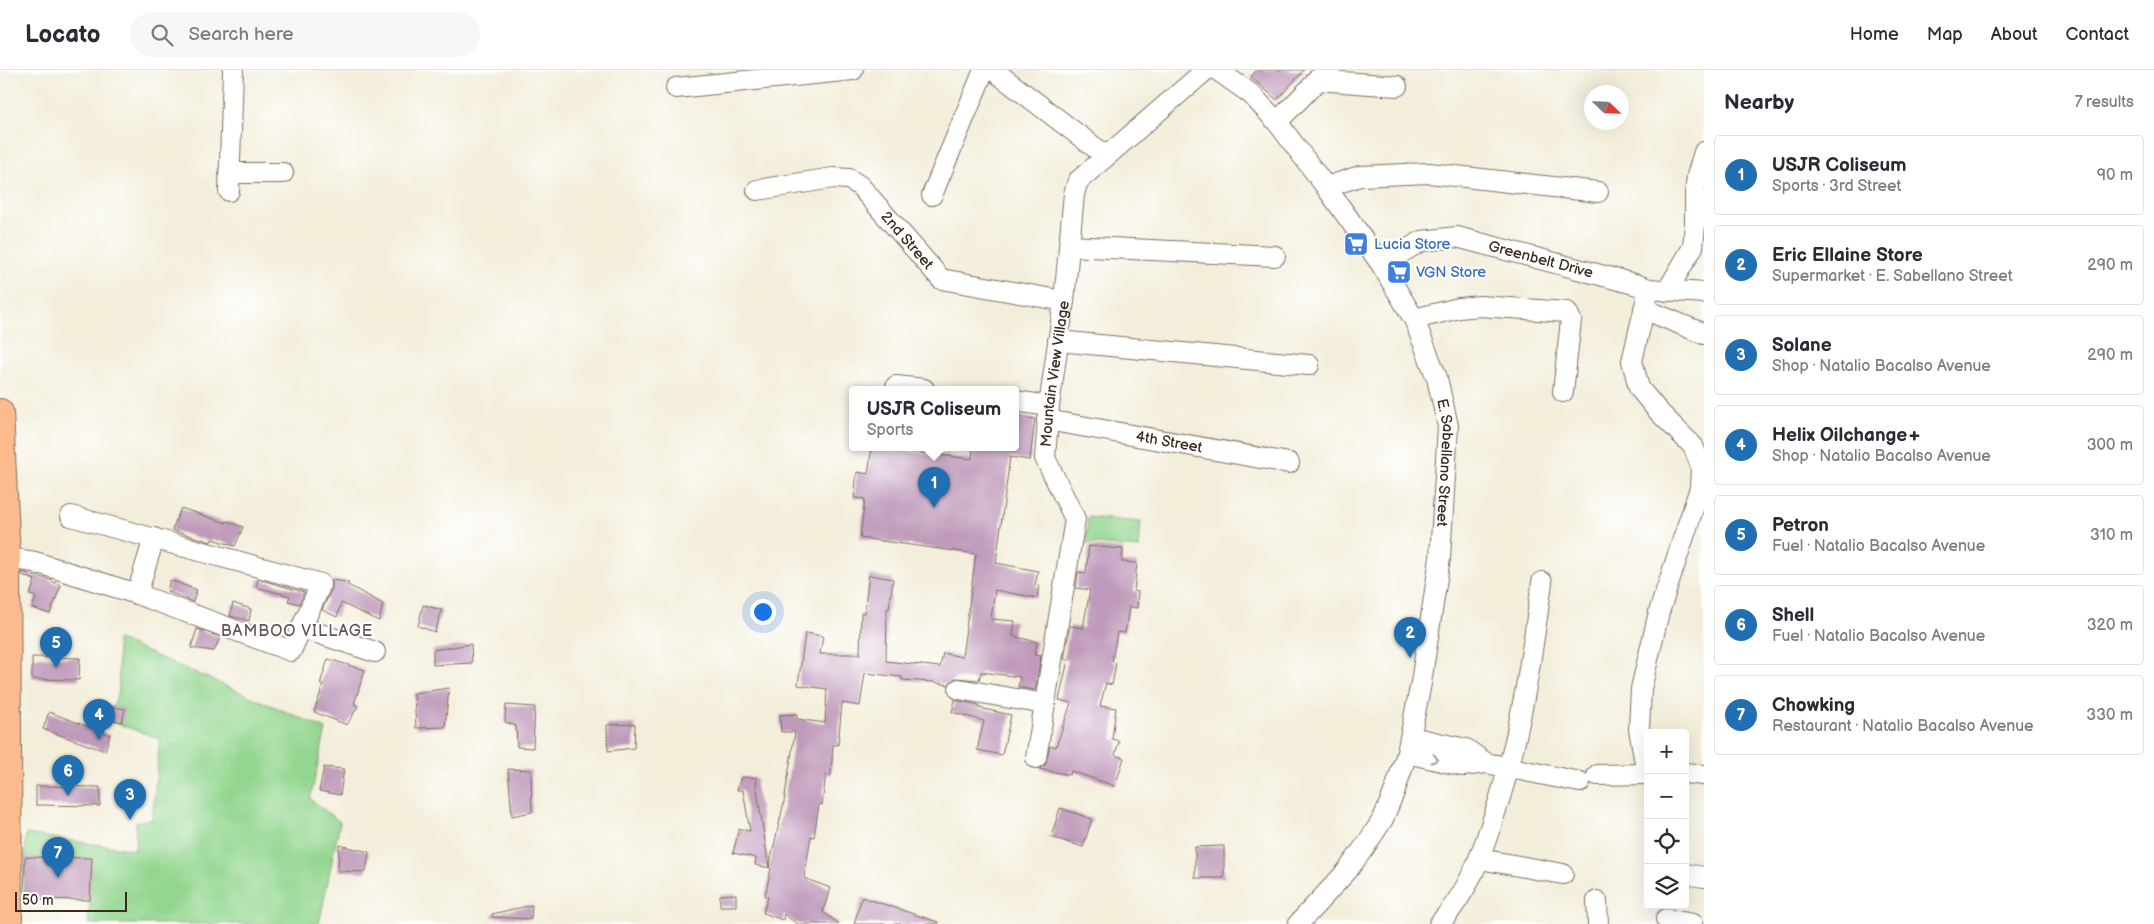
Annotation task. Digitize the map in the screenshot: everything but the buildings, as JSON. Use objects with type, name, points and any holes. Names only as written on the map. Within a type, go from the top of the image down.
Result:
[{"type":"main road","points":[[0,412],[7,558],[9,924]]},
{"type":"street","points":[[232,70],[229,182],[282,173]]},
{"type":"street","points":[[676,88],[854,70]]},
{"type":"street","points":[[932,195],[984,70]]},
{"type":"street","points":[[993,70],[1106,156]]},
{"type":"street","name":"Mountain View Village","points":[[1036,758],[1075,519],[1045,458],[1048,413],[1064,302],[1074,194],[1078,181],[1206,70]]},
{"type":"street","name":"E. Sabellano Street","points":[[1217,70],[1251,94],[1277,122],[1326,186],[1381,264],[1414,319],[1437,378],[1448,426],[1440,558],[1409,745],[1395,790],[1382,819],[1366,845],[1347,871],[1298,924]]},
{"type":"street","points":[[1277,122],[1322,75],[1397,86]]},
{"type":"street","points":[[1644,757],[1639,729],[1641,689],[1659,612],[1700,488],[1701,466],[1693,446],[1658,411],[1639,388],[1632,361],[1644,309],[1693,248],[1695,224],[1694,194],[1704,152]]},
{"type":"street","points":[[1326,186],[1360,176],[1429,173],[1598,192]]},
{"type":"street","name":"2nd Street","points":[[757,190],[834,178],[849,180],[860,186],[941,279],[1064,302]]},
{"type":"street","name":"Greenbelt Drive","points":[[1381,264],[1422,241],[1456,237],[1658,290],[1704,293]]},
{"type":"street","points":[[1070,246],[1275,256]]},
{"type":"street","points":[[1414,319],[1459,308],[1480,306],[1567,312],[1571,320],[1563,392]]},
{"type":"street","points":[[1644,309],[1704,334]]},
{"type":"street","points":[[1058,341],[1309,365]]},
{"type":"street","name":"4th Street","points":[[1019,402],[1048,413],[1289,463]]},
{"type":"street","points":[[7,558],[35,562],[137,594],[291,651],[321,584],[71,516]]},
{"type":"street","points":[[137,594],[154,538]]},
{"type":"street","points":[[1439,924],[1469,885],[1480,859],[1510,768],[1529,676],[1542,582]]},
{"type":"street","points":[[302,628],[375,652]]},
{"type":"street","points":[[959,689],[1045,704]]},
{"type":"street","points":[[1409,745],[1463,766],[1486,763],[1588,779],[1644,774]]},
{"type":"street","points":[[1689,773],[1704,775]]},
{"type":"street","points":[[1480,859],[1563,874]]},
{"type":"street","points":[[1689,875],[1704,877]]},
{"type":"street","points":[[1597,901],[1598,924]]},
{"type":"street","points":[[1666,916],[1693,924]]},
{"type":"green space","points":[[1088,517],[1141,522],[1139,548],[1086,543]]},
{"type":"green space","points":[[117,639],[326,729],[310,799],[340,822],[319,924],[88,924],[90,900],[23,899],[26,834],[135,850],[136,822],[152,819],[160,739],[107,720],[119,691]]},
{"type":"place","name":"Lucia Store","points":[[1356,244]]},
{"type":"place","name":"VGN Store","points":[[1399,272]]},
{"type":"place","name":"USJR Coliseum","points":[[934,508]]},
{"type":"place","name":"Eric Ellaine Store","points":[[1410,658]]},
{"type":"place","name":"Petron","points":[[56,668]]},
{"type":"place","name":"Helix Oilchange+","points":[[99,740]]},
{"type":"place","name":"Shell","points":[[68,796]]},
{"type":"place","name":"Solane","points":[[130,820]]},
{"type":"place","name":"Chowking","points":[[58,878]]},
{"type":"district","name":"BAMBOO VILLAGE","points":[[297,631]]}]
